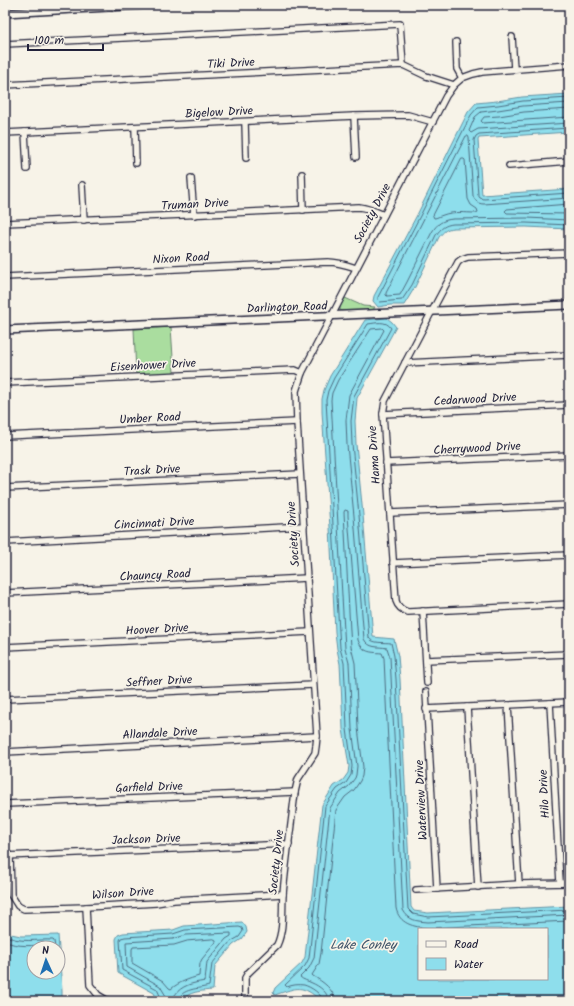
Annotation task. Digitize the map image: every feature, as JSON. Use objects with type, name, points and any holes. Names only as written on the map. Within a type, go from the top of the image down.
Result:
[{"type":"street","points":[[5,13],[143,5]]},
{"type":"street","points":[[5,44],[400,24],[403,65]]},
{"type":"street","points":[[512,37],[514,69]]},
{"type":"street","points":[[456,42],[457,69],[462,78],[482,72],[569,65]]},
{"type":"street","name":"Tiki Drive","points":[[5,85],[403,65],[426,76],[454,85]]},
{"type":"street","name":"Society Drive","points":[[245,1001],[245,978],[248,973],[277,945],[279,940],[295,792],[298,779],[315,753],[316,746],[296,391],[302,373],[446,96],[454,85],[462,78]]},
{"type":"street","name":"Bigelow Drive","points":[[5,133],[354,116],[408,115],[433,122]]},
{"type":"street","points":[[354,116],[356,156]]},
{"type":"street","points":[[245,122],[246,158]]},
{"type":"street","points":[[135,127],[136,163]]},
{"type":"street","points":[[25,132],[27,169]]},
{"type":"street","points":[[509,166],[569,161]]},
{"type":"street","points":[[302,174],[303,210]]},
{"type":"street","points":[[191,178],[194,215]]},
{"type":"street","points":[[82,185],[84,220]]},
{"type":"street","name":"Truman Drive","points":[[5,224],[359,207],[384,215]]},
{"type":"street","name":"Hama Drive","points":[[423,611],[408,612],[402,610],[399,608],[396,600],[383,414],[385,401],[458,262],[462,258],[569,253]]},
{"type":"street","name":"Nixon Road","points":[[5,277],[328,262],[335,262],[356,268]]},
{"type":"street","name":"Darlington Road","points":[[5,330],[569,304]]},
{"type":"street","points":[[405,363],[569,355]]},
{"type":"street","name":"Eisenhower Drive","points":[[5,383],[295,370],[302,373]]},
{"type":"street","name":"Cedarwood Drive","points":[[383,414],[569,405]]},
{"type":"street","name":"Umber Road","points":[[5,436],[297,422]]},
{"type":"street","name":"Cherrywood Drive","points":[[386,463],[569,455]]},
{"type":"street","name":"Trask Drive","points":[[5,488],[300,474]]},
{"type":"street","points":[[390,513],[569,505]]},
{"type":"street","name":"Cincinnati Drive","points":[[5,542],[304,526]]},
{"type":"street","points":[[393,562],[569,555]]},
{"type":"street","name":"Chauncy Road","points":[[5,593],[307,578]]},
{"type":"street","points":[[427,683],[423,611],[569,604]]},
{"type":"street","name":"Hoover Drive","points":[[5,647],[310,632]]},
{"type":"street","points":[[426,660],[569,654]]},
{"type":"street","name":"Seffner Drive","points":[[5,699],[313,685]]},
{"type":"street","name":"Waterview Drive","points":[[426,692],[437,889]]},
{"type":"street","points":[[426,709],[569,702]]},
{"type":"street","name":"Hilo Drive","points":[[550,703],[560,883]]},
{"type":"street","points":[[508,705],[519,884]]},
{"type":"street","points":[[467,707],[478,887]]},
{"type":"street","name":"Allandale Drive","points":[[5,752],[316,736]]},
{"type":"street","name":"Garfield Drive","points":[[5,804],[295,792]]},
{"type":"street","name":"Jackson Drive","points":[[8,855],[289,844]]},
{"type":"street","name":"Wilson Drive","points":[[8,855],[11,896],[18,906],[24,909],[156,903],[174,900],[283,894]]},
{"type":"street","points":[[416,890],[519,884],[569,883]]},
{"type":"street","points":[[86,907],[90,985],[98,996],[108,1001]]},
{"type":"green space","points":[[345,298],[363,306],[375,307],[373,310],[342,311],[340,310],[340,307]]},
{"type":"green space","points":[[171,327],[174,373],[136,374],[134,329]]},
{"type":"water","points":[[569,94],[569,132],[479,138],[478,140],[482,195],[569,189],[569,229],[526,227],[449,229],[439,237],[415,287],[404,305],[378,307],[373,301],[374,296],[417,215],[468,112],[476,103],[522,97]]},
{"type":"water","name":"Lake Conley","points":[[387,318],[392,322],[396,327],[357,398],[355,421],[373,637],[394,639],[398,656],[411,907],[414,911],[428,913],[569,906],[569,1001],[321,1001],[309,992],[300,989],[289,990],[275,995],[273,993],[275,988],[302,963],[305,957],[322,805],[334,786],[343,780],[348,773],[349,766],[343,729],[340,664],[335,632],[330,527],[322,412],[324,390],[330,376],[365,320]]},
{"type":"water","points":[[242,922],[246,927],[247,932],[242,939],[233,945],[215,966],[213,990],[192,993],[181,1001],[158,1001],[154,993],[118,973],[116,939],[118,935],[123,933],[173,930],[184,926]]},
{"type":"water","points":[[5,930],[11,934],[21,936],[58,935],[58,940],[26,940],[26,980],[61,980],[62,1001],[5,1001]]}]
